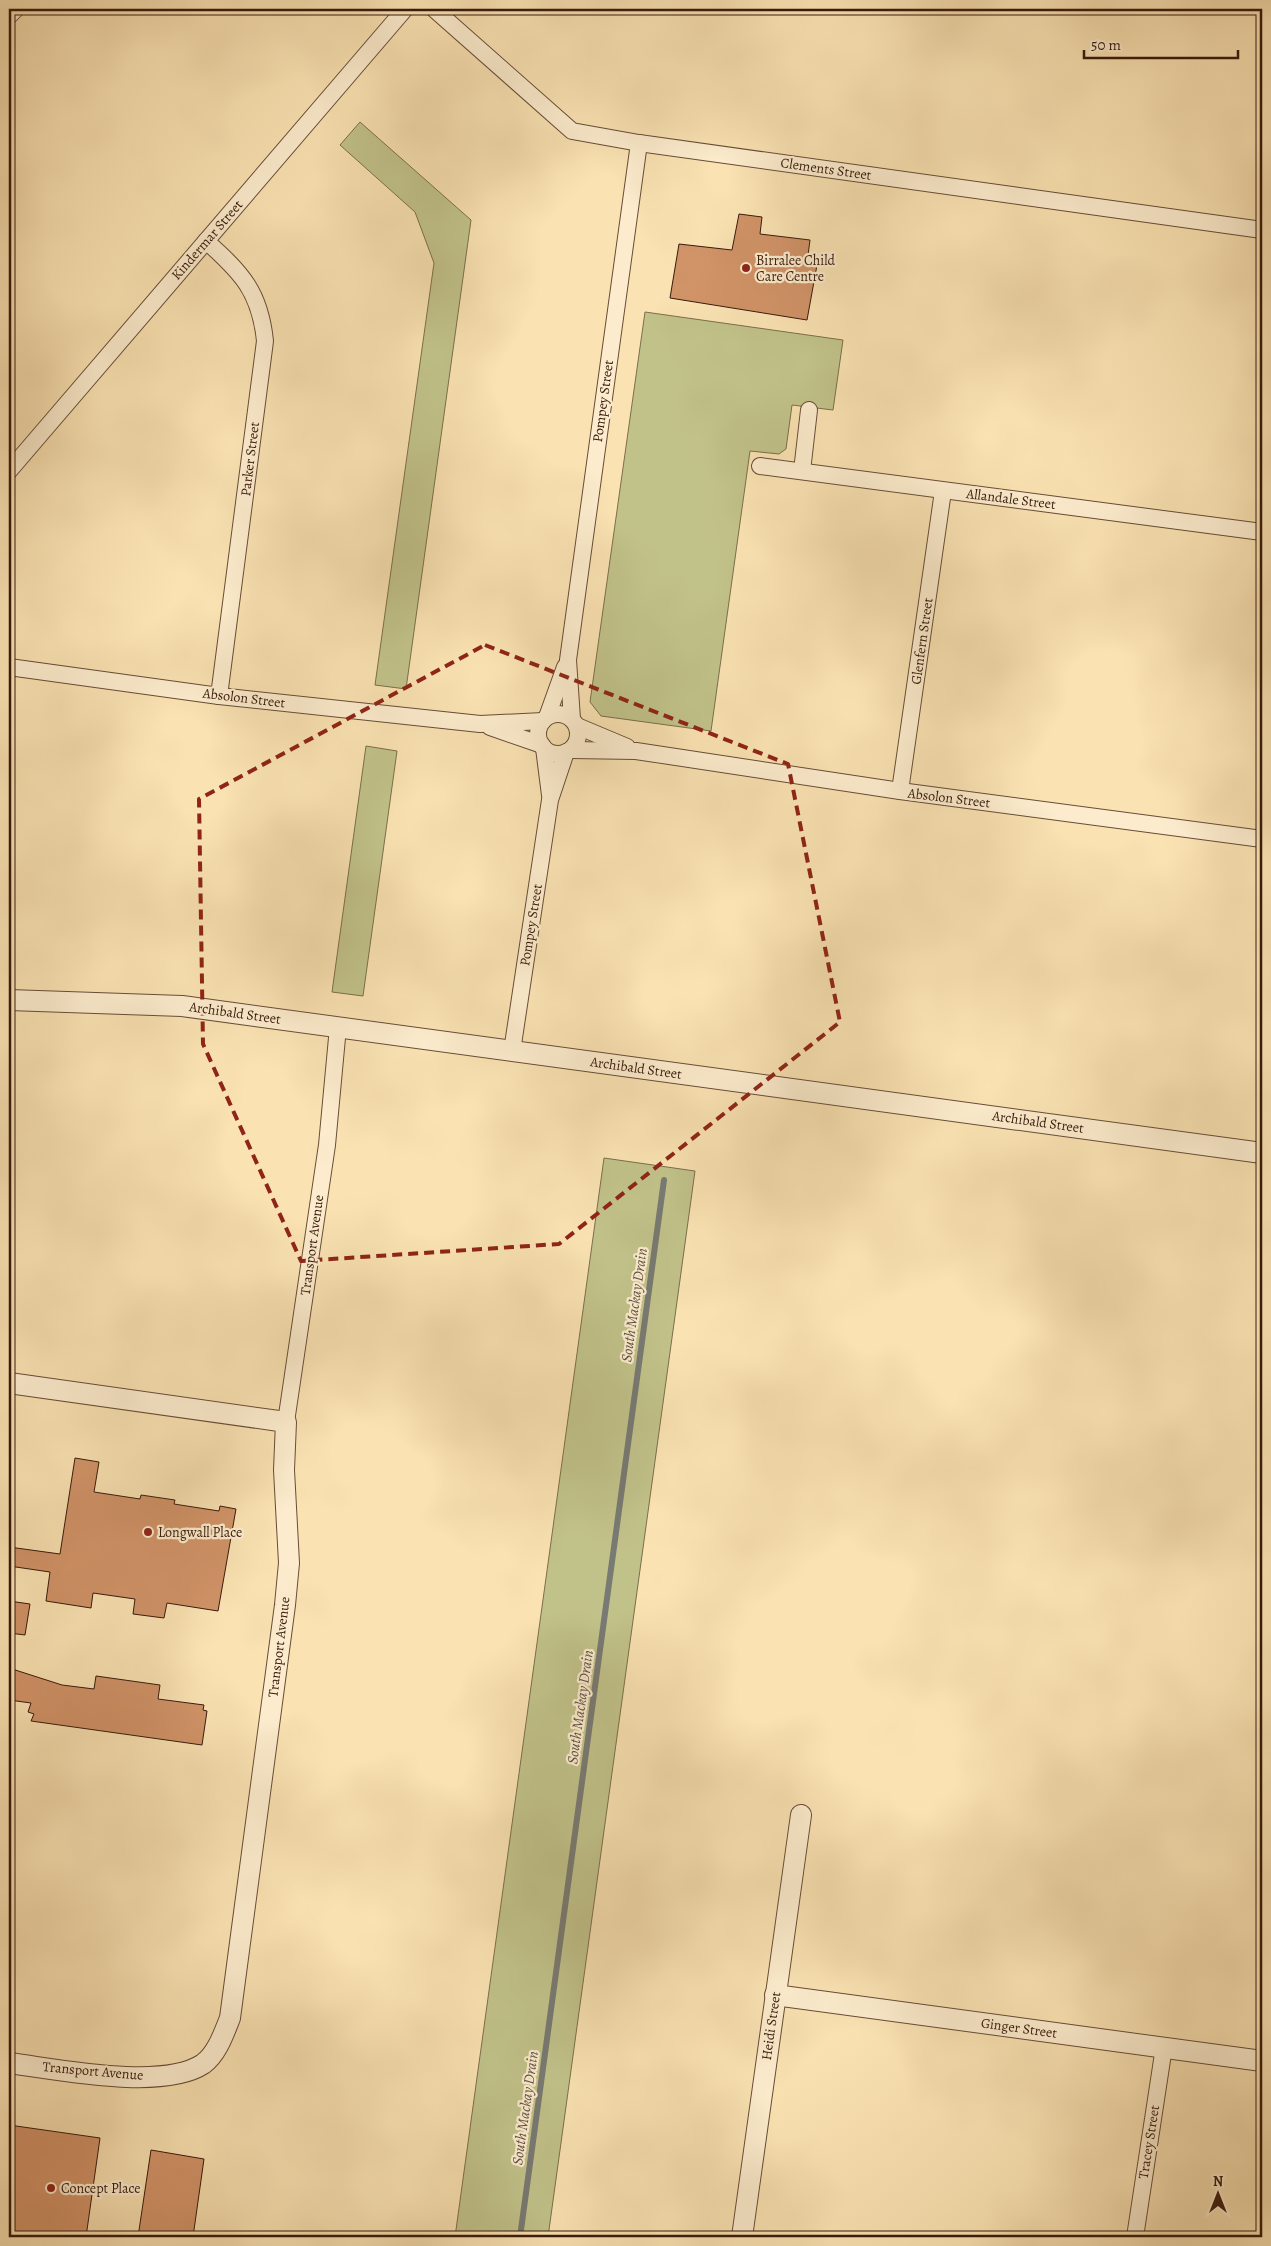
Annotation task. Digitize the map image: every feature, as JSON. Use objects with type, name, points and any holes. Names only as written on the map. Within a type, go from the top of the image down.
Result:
[{"type":"street","points":[[9,16],[16,9]]},
{"type":"street","name":"Kindermar Street","points":[[9,471],[405,9]]},
{"type":"street","name":"Clements Street","points":[[434,9],[572,131],[639,143],[1262,230]]},
{"type":"street","name":"Pompey Street","points":[[574,723],[568,660],[639,143]]},
{"type":"street","name":"Parker Street","points":[[206,241],[232,264],[245,281],[262,315],[265,342],[218,696]]},
{"type":"street","points":[[802,471],[809,410]]},
{"type":"street","name":"Allandale Street","points":[[760,466],[1262,532]]},
{"type":"street","name":"Glenfern Street","points":[[900,791],[943,491]]},
{"type":"street","name":"Pompey Street","points":[[545,719],[568,660]]},
{"type":"street","name":"Absolon Street","points":[[9,668],[218,696],[480,724],[545,719]]},
{"type":"street","points":[[560,714],[574,723],[578,734],[569,751],[555,754],[543,746],[538,737],[539,728],[545,719],[560,714]]},
{"type":"street","name":"Absolon Street","points":[[574,723],[636,751]]},
{"type":"street","name":"Absolon Street","points":[[480,724],[543,746]]},
{"type":"street","name":"Pompey Street","points":[[543,746],[550,800]]},
{"type":"street","name":"Pompey Street","points":[[512,1051],[550,800],[569,751]]},
{"type":"street","name":"Absolon Street","points":[[569,751],[636,751],[900,791],[1262,839]]},
{"type":"street","name":"Archibald Street","points":[[9,1000],[182,1006],[1262,1153]]},
{"type":"street","name":"Transport Avenue","points":[[9,2063],[125,2077],[158,2076],[187,2072],[204,2063],[220,2043],[230,2018],[286,1605],[289,1563],[284,1470],[286,1422],[327,1145],[338,1027]]},
{"type":"street","points":[[9,1383],[286,1422]]},
{"type":"street","name":"Heidi Street","points":[[742,2237],[801,1815]]},
{"type":"street","name":"Ginger Street","points":[[775,1995],[1262,2060]]},
{"type":"street","name":"Tracey Street","points":[[1135,2237],[1164,2047]]},
{"type":"highlighted area","points":[[485,645],[788,764],[840,1022],[559,1244],[301,1261],[203,1044],[199,799]]},
{"type":"green space","points":[[360,122],[471,220],[406,689],[375,685],[434,263],[415,212],[340,145]]},
{"type":"green space","points":[[645,312],[843,340],[833,410],[792,405],[786,449],[779,454],[750,451],[711,731],[601,716],[590,702]]},
{"type":"green space","points":[[366,746],[397,751],[363,996],[332,992]]},
{"type":"green space","points":[[604,1158],[695,1171],[548,2237],[455,2237]]},
{"type":"building","points":[[739,214],[762,217],[760,234],[810,240],[807,263],[817,265],[807,320],[670,298],[679,244],[732,250]]},
{"type":"building","name":"Longwall Place","points":[[75,1458],[99,1462],[94,1492],[140,1499],[141,1495],[175,1500],[174,1504],[219,1511],[220,1506],[236,1509],[218,1611],[167,1603],[164,1618],[133,1614],[135,1599],[93,1593],[91,1608],[46,1601],[50,1572],[9,1566],[9,1547],[60,1554]]},
{"type":"building","points":[[9,1601],[30,1604],[25,1635],[9,1633]]},
{"type":"building","points":[[9,1668],[62,1685],[94,1689],[96,1676],[160,1685],[158,1699],[204,1705],[203,1710],[207,1711],[202,1745],[31,1721],[34,1714],[28,1712],[31,1703],[9,1700]]},
{"type":"building","name":"Concept Place","points":[[9,2125],[100,2138],[86,2237],[9,2237]]},
{"type":"building","points":[[151,2150],[204,2159],[193,2237],[138,2237]]},
{"type":"waterway","name":"South Mackay Drain","points":[[520,2237],[664,1180]]},
{"type":"place","name":"Birralee Child Care Centre","points":[[746,268]]},
{"type":"place","name":"Longwall Place","points":[[148,1532]]},
{"type":"place","name":"Concept Place","points":[[51,2188]]}]
